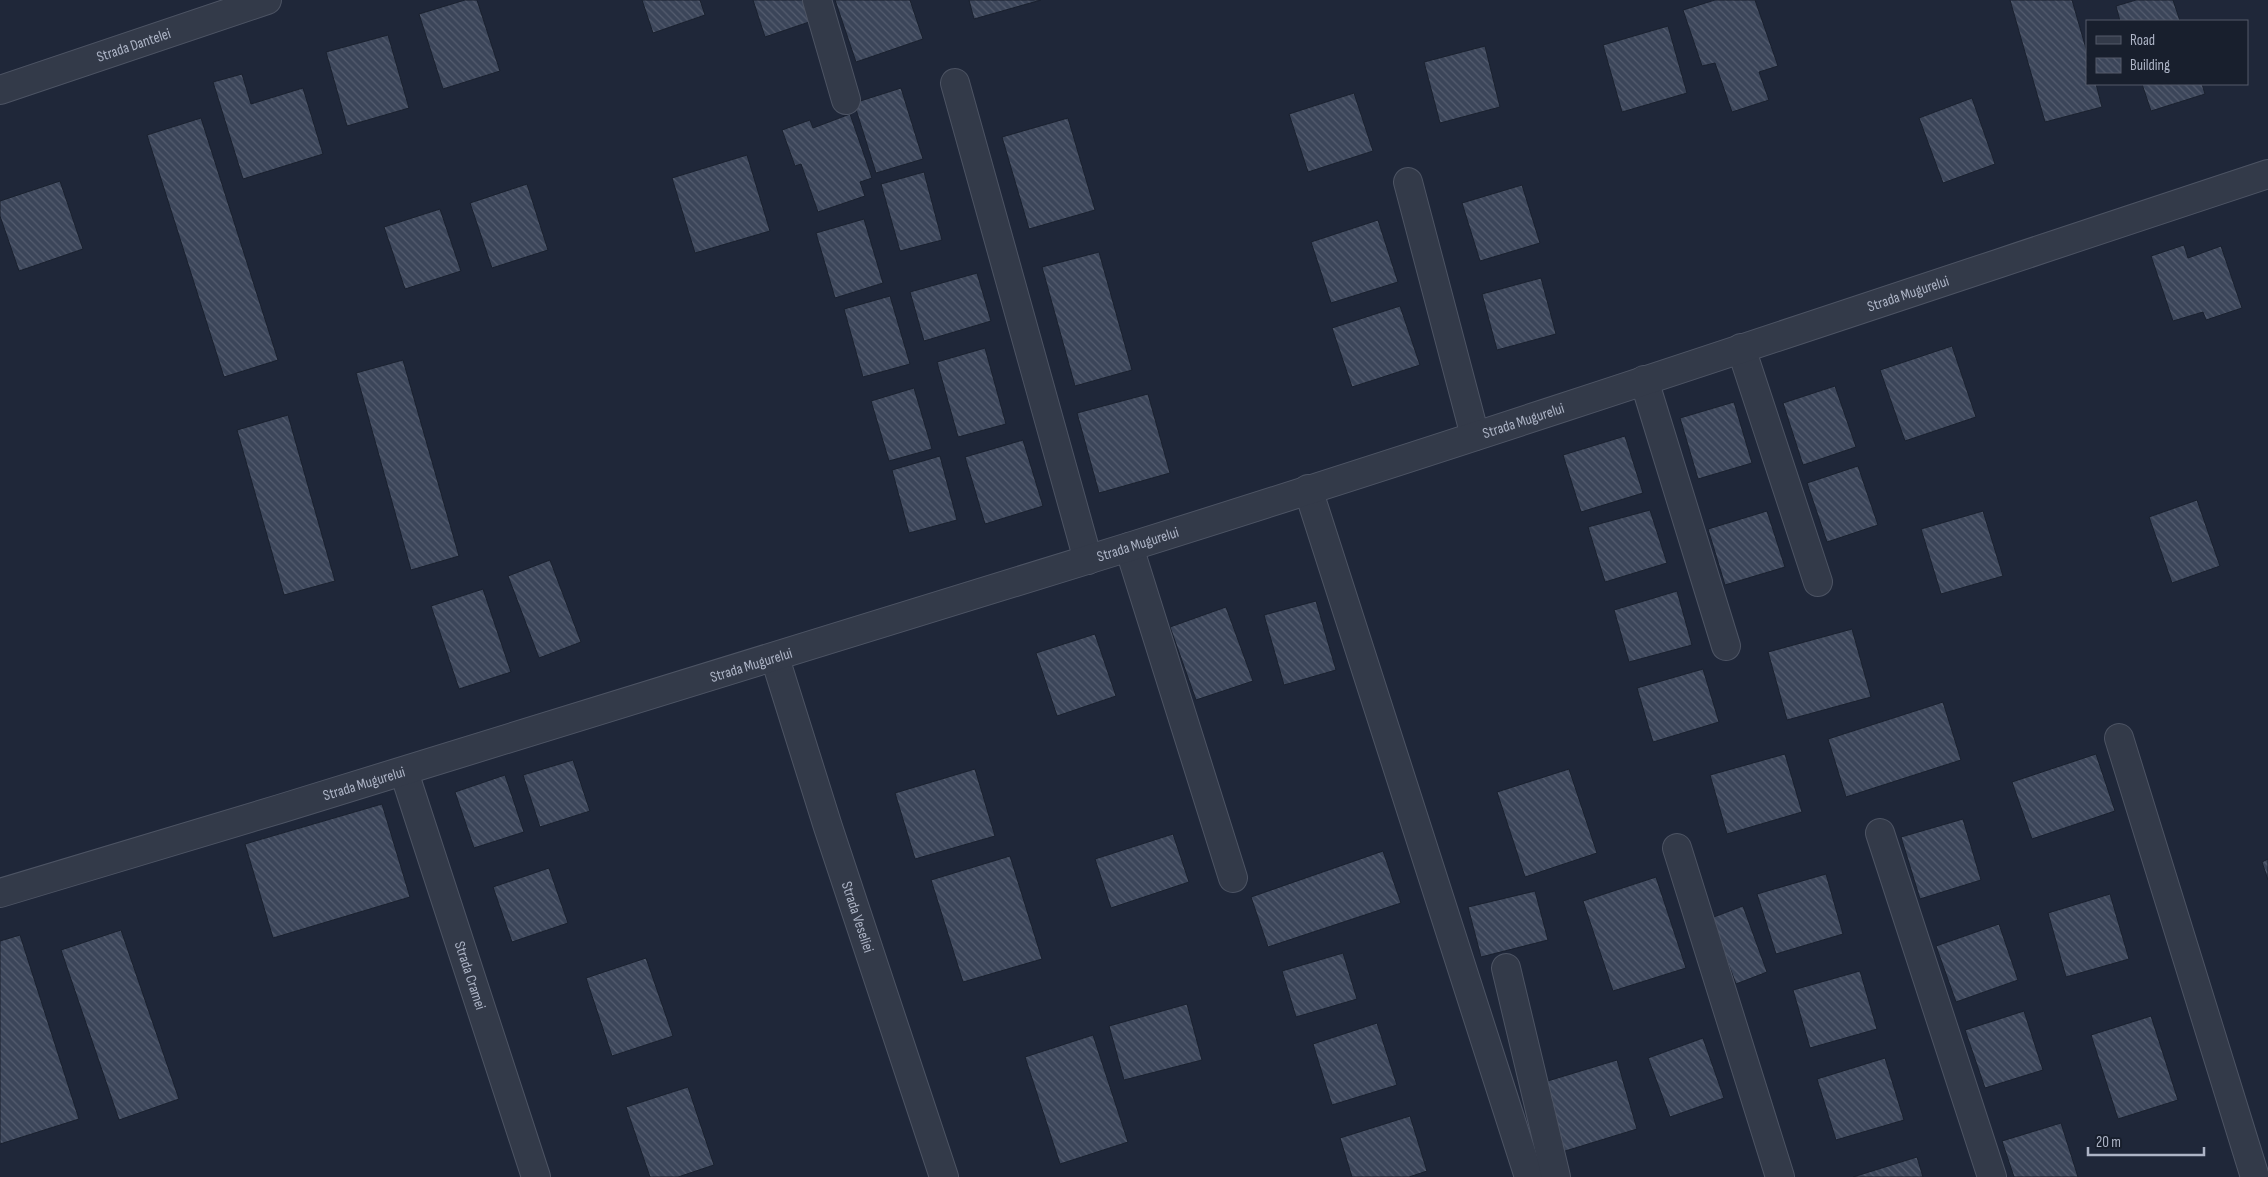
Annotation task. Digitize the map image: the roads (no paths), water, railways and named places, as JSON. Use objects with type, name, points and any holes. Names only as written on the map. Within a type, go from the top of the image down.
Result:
[{"type":"street","name":"Strada Dantelei","points":[[0,90],[268,0]]},
{"type":"street","points":[[817,0],[846,100]]},
{"type":"street","points":[[954,83],[1088,560]]},
{"type":"street","name":"Strada Mugurelui","points":[[0,893],[404,772],[1088,560],[1475,436],[2268,174]]},
{"type":"street","points":[[1408,182],[1475,436]]},
{"type":"street","points":[[1741,348],[1818,582]]},
{"type":"street","points":[[1644,380],[1726,646]]},
{"type":"street","points":[[1308,489],[1529,1177]]},
{"type":"street","points":[[1128,547],[1233,878]]},
{"type":"street","name":"Strada Veseliei","points":[[775,658],[828,828],[944,1177]]},
{"type":"street","points":[[2119,738],[2255,1177]]},
{"type":"street","name":"Strada Cramei","points":[[404,772],[536,1177]]},
{"type":"street","points":[[1880,833],[1992,1177]]},
{"type":"street","points":[[1677,848],[1780,1177]]},
{"type":"street","points":[[1506,968],[1556,1177]]}]
